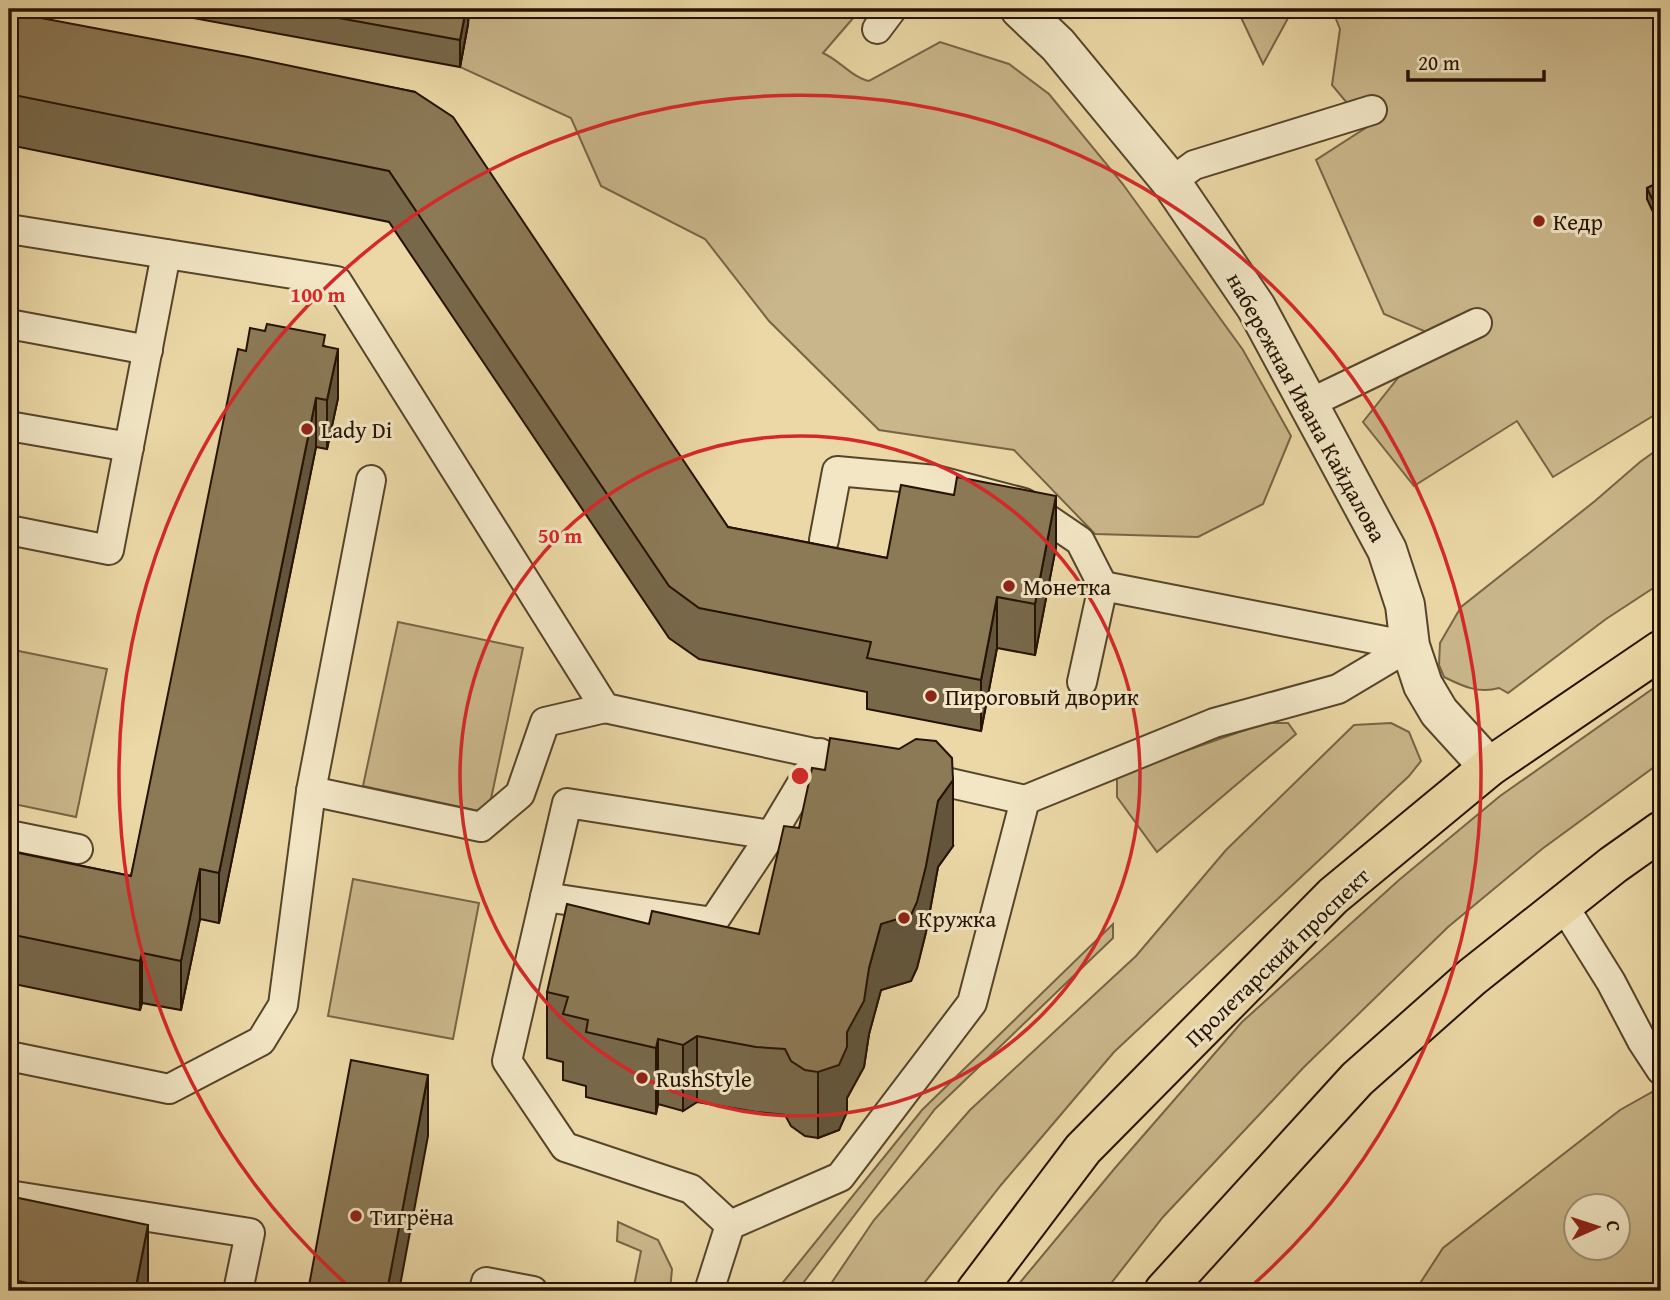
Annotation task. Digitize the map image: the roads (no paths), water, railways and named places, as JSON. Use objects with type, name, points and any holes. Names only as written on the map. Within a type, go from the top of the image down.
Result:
[{"type":"main road","name":"Пролетарский проспект","points":[[975,1291],[1083,1149],[1333,896],[1489,767],[1661,650]]},
{"type":"main road","points":[[1164,1291],[1357,1079],[1472,977],[1613,865],[1661,831]]},
{"type":"street","name":"набережная Ивана Кайдалова","points":[[1020,9],[1058,45],[1171,182],[1256,307],[1387,550],[1405,605],[1410,646],[1423,685],[1439,712],[1489,767]]},
{"type":"lane","points":[[1171,182],[1194,165],[1372,110]]},
{"type":"lane","points":[[9,229],[337,281],[605,708]]},
{"type":"lane","points":[[9,530],[109,550],[166,254]]},
{"type":"lane","points":[[1308,404],[1477,323]]},
{"type":"lane","points":[[9,324],[148,350]]},
{"type":"lane","points":[[9,426],[129,447]]},
{"type":"lane","points":[[824,540],[837,471],[936,481],[1024,503],[1080,541],[1102,586],[1082,682]]},
{"type":"lane","points":[[9,1056],[169,1089],[261,1041],[283,1005],[311,791],[371,480]]},
{"type":"lane","points":[[1102,586],[1410,646]]},
{"type":"lane","points":[[311,791],[481,827],[520,794],[545,722],[605,708],[1025,800],[1214,723],[1338,689],[1410,646]]},
{"type":"lane","points":[[545,897],[713,922],[771,835],[820,753]]},
{"type":"lane","points":[[709,1291],[730,1225],[839,1177],[972,1003],[1025,800]]},
{"type":"lane","points":[[730,1225],[691,1189],[565,1147],[507,1061],[567,803],[771,835]]},
{"type":"lane","points":[[9,835],[78,849]]},
{"type":"lane","points":[[1563,905],[1661,1070]]},
{"type":"lane","points":[[9,1195],[250,1233],[238,1291]]},
{"type":"lane","points":[[484,1291],[486,1282],[533,1291]]},
{"type":"place","name":"Кедр","points":[[1539,221]]},
{"type":"place","name":"Lady Di","points":[[307,429]]},
{"type":"place","name":"Монетка","points":[[1009,586]]},
{"type":"place","name":"Пироговый дворик","points":[[931,696]]},
{"type":"place","name":"Кружка","points":[[904,918]]},
{"type":"place","name":"RushStyle","points":[[642,1078]]},
{"type":"place","name":"Тигрёна","points":[[356,1216]]}]
